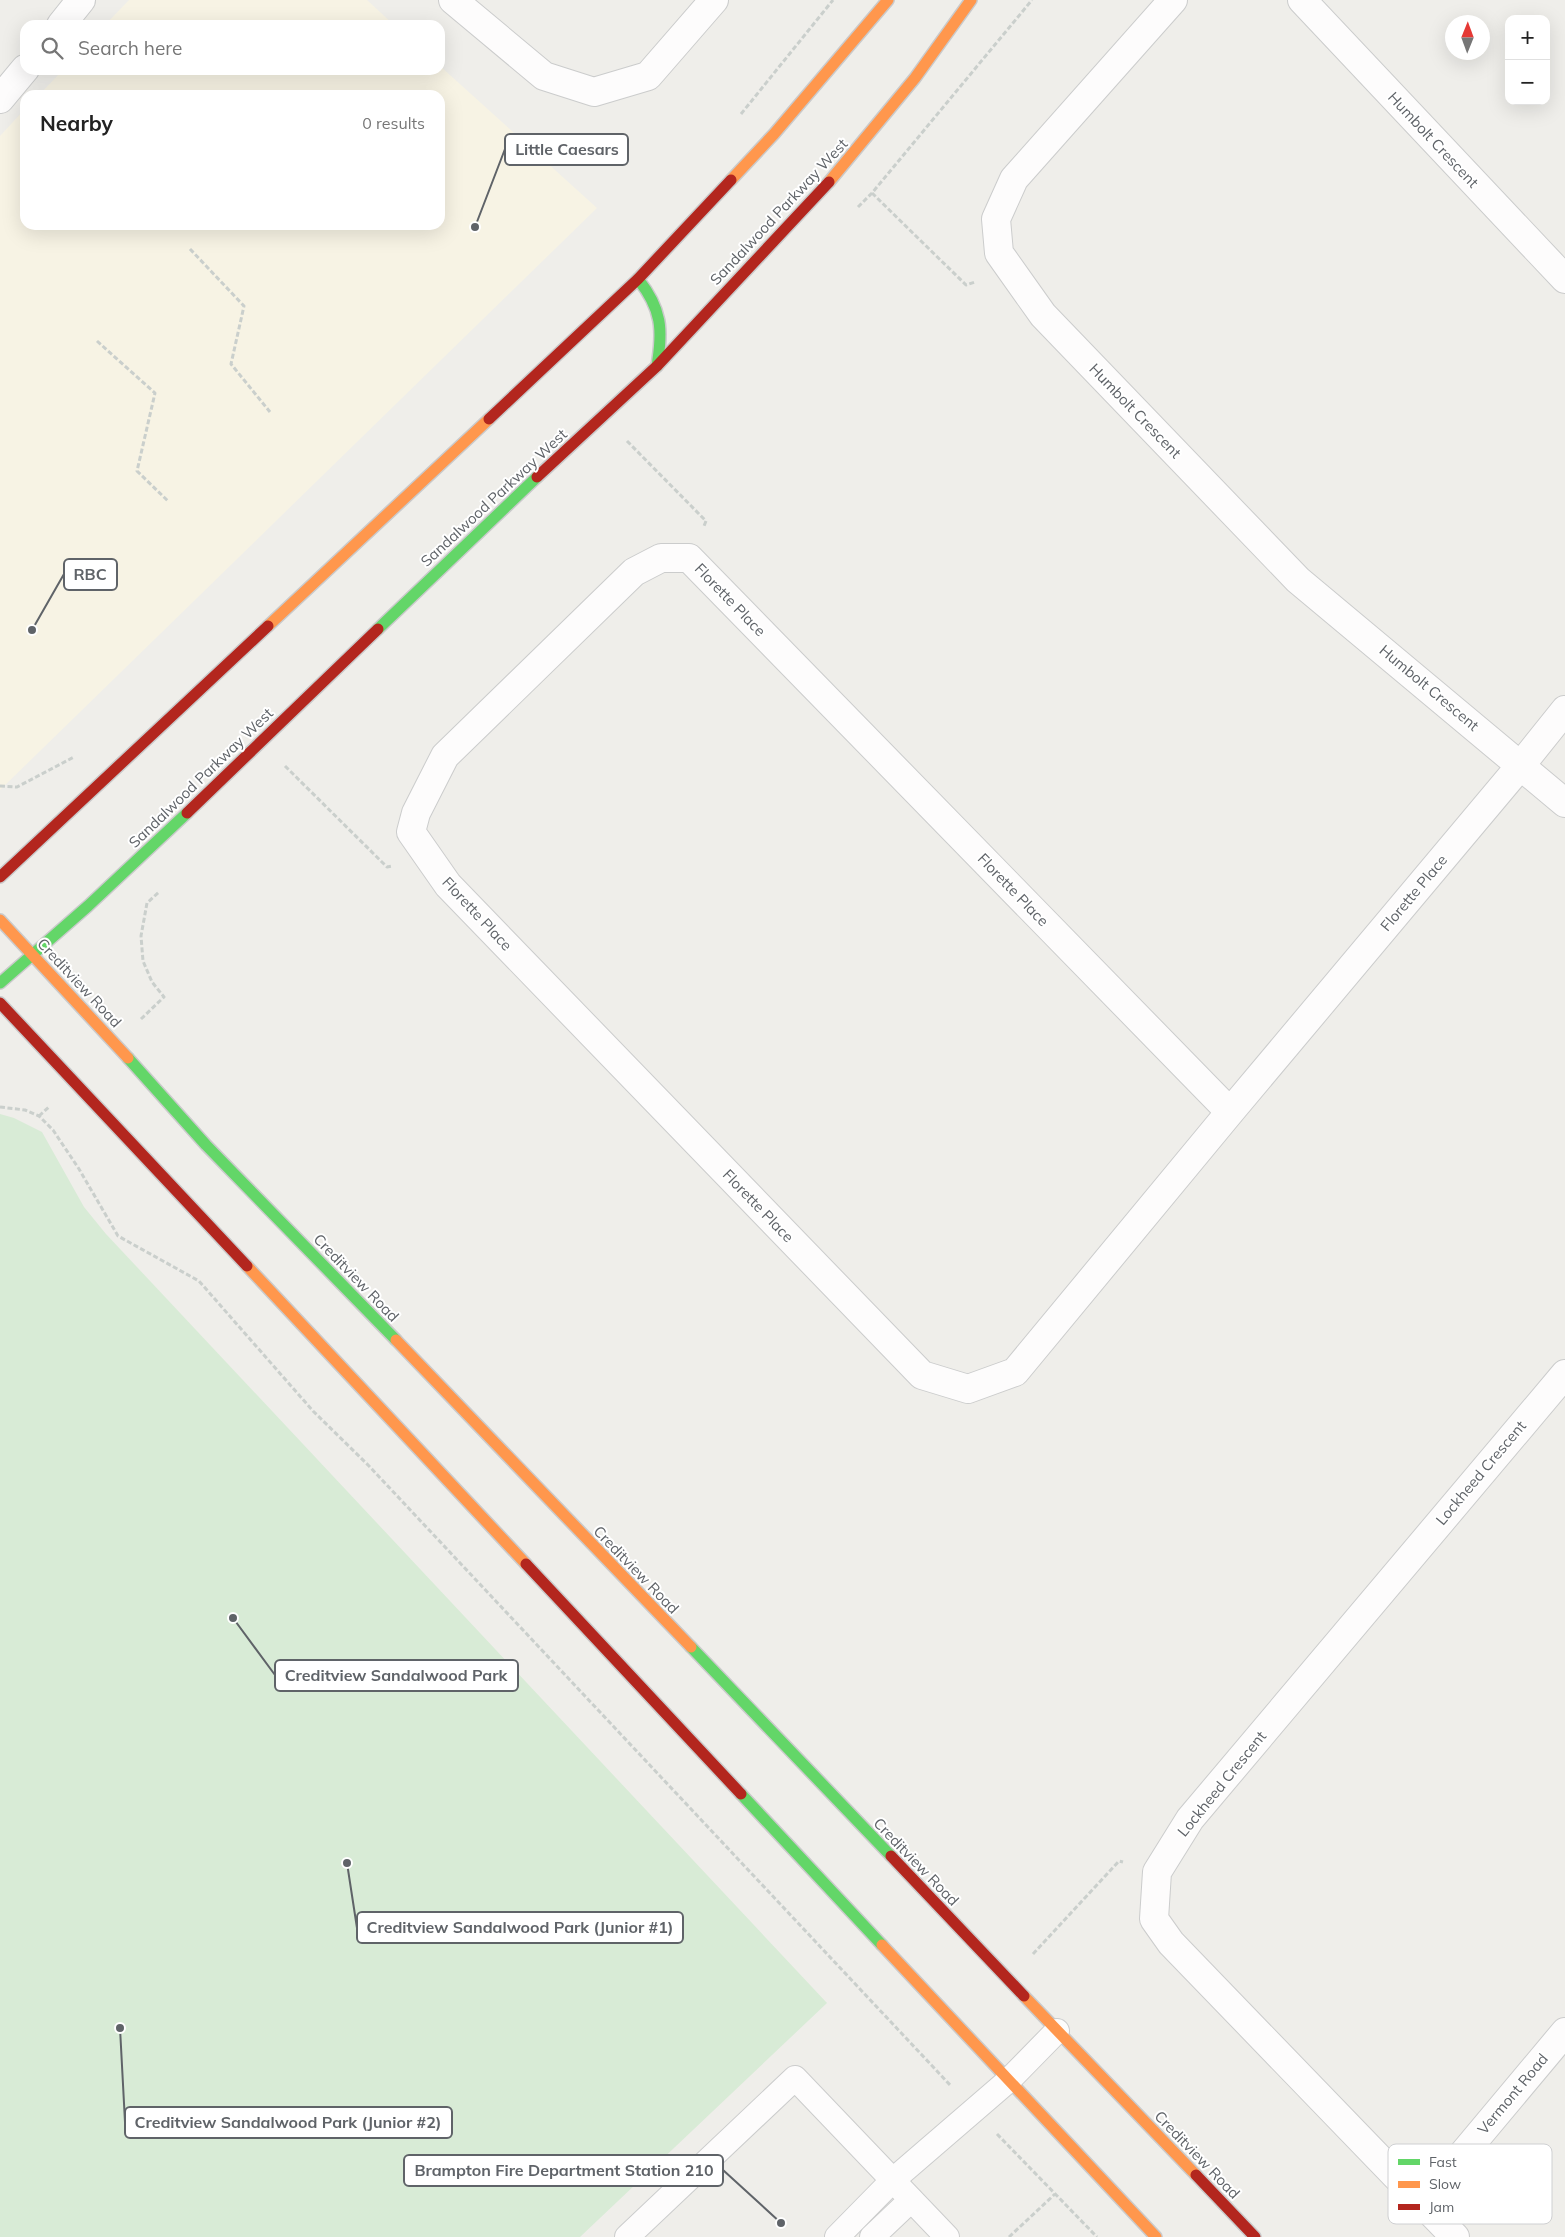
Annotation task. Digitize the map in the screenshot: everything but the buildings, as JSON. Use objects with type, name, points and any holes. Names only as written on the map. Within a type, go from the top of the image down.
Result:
[{"type":"main road","points":[[0,877],[638,279],[774,134],[888,0]]},
{"type":"main road","name":"Sandalwood Parkway West","points":[[0,983],[88,906],[262,742],[450,558],[657,366],[843,167],[915,78],[971,0]]},
{"type":"main road","points":[[638,279],[649,292],[660,314],[662,337],[657,366]]},
{"type":"main road","name":"Creditview Road","points":[[0,920],[116,1044],[206,1145],[1255,2237]]},
{"type":"main road","points":[[0,1003],[1156,2237]]},
{"type":"street","points":[[65,20],[81,0]]},
{"type":"street","points":[[453,0],[544,76],[594,92],[648,76],[714,0]]},
{"type":"street","name":"Humbolt Crescent","points":[[1172,0],[1014,179],[996,219],[1000,253],[1043,315],[1298,580],[1565,803]]},
{"type":"street","name":"Humbolt Crescent","points":[[1302,0],[1565,279]]},
{"type":"street","points":[[0,99],[20,75]]},
{"type":"street","name":"Florette Place","points":[[1230,1112],[689,558],[661,558],[634,572],[446,756],[416,814],[411,832],[448,885],[922,1375],[968,1389],[1016,1372],[1565,710]]},
{"type":"street","name":"Lockheed Crescent","points":[[1388,2168],[1172,1944],[1154,1919],[1157,1872],[1190,1819],[1565,1374]]},
{"type":"street","name":"Vermont Road","points":[[1471,2144],[1565,2032]]},
{"type":"street","name":"Lockheed Crescent","points":[[1442,2224],[1455,2237]]},
{"type":"lane","points":[[837,2237],[893,2180],[975,2111],[1009,2080],[1057,2031]]},
{"type":"lane","points":[[627,2237],[795,2078],[911,2200],[934,2233]]},
{"type":"lane","points":[[872,2237],[911,2200]]},
{"type":"path","points":[[843,167],[966,285],[1012,270]]},
{"type":"path","points":[[190,249],[244,306],[231,364],[270,412]]},
{"type":"path","points":[[97,341],[155,393],[137,471],[169,502]]},
{"type":"path","points":[[602,417],[706,521],[689,558]]},
{"type":"path","points":[[262,742],[387,867],[430,859]]},
{"type":"path","points":[[0,1107],[26,1110],[39,1116],[46,1123],[79,1169],[118,1236],[199,1281],[313,1411],[376,1473],[975,2111],[1097,2237]]},
{"type":"path","points":[[1009,1981],[1119,1861],[1157,1872]]},
{"type":"path","points":[[1009,2237],[1056,2194]]},
{"type":"shaded area","points":[[129,0],[367,0],[389,20],[110,20]]},
{"type":"shaded area","points":[[445,71],[597,208],[0,790],[0,136],[20,114],[20,230],[445,230],[445,90],[44,90],[58,75],[445,75]]},
{"type":"green space","points":[[0,1114],[14,1118],[42,1132],[84,1207],[106,1234],[827,2003],[580,2237],[0,2237]]},
{"type":"traffic: fast","points":[[638,279],[652,300],[659,320],[660,341],[657,366]]},
{"type":"traffic: fast","points":[[378,629],[537,477]]},
{"type":"traffic: fast","points":[[0,983],[88,906],[187,813]]},
{"type":"traffic: fast","points":[[128,1058],[206,1145],[396,1340]]},
{"type":"traffic: fast","points":[[691,1647],[891,1856]]},
{"type":"traffic: fast","points":[[741,1794],[882,1945]]},
{"type":"traffic: slow","points":[[731,180],[774,134],[888,0]]},
{"type":"traffic: slow","points":[[829,182],[915,78],[971,0]]},
{"type":"traffic: slow","points":[[268,626],[489,419]]},
{"type":"traffic: slow","points":[[0,920],[128,1058]]},
{"type":"traffic: slow","points":[[247,1266],[526,1564]]},
{"type":"traffic: slow","points":[[396,1340],[691,1647]]},
{"type":"traffic: slow","points":[[882,1945],[1156,2237]]},
{"type":"traffic: slow","points":[[1024,1996],[1196,2175]]},
{"type":"traffic: jam","points":[[489,419],[638,279],[731,180]]},
{"type":"traffic: jam","points":[[537,477],[657,366],[829,182]]},
{"type":"traffic: jam","points":[[0,877],[268,626]]},
{"type":"traffic: jam","points":[[187,813],[378,629]]},
{"type":"traffic: jam","points":[[0,1003],[247,1266]]},
{"type":"traffic: jam","points":[[526,1564],[741,1794]]},
{"type":"traffic: jam","points":[[891,1856],[1024,1996]]},
{"type":"traffic: jam","points":[[1196,2175],[1255,2237]]},
{"type":"place","name":"Little Caesars","points":[[475,227]]},
{"type":"place","name":"RBC","points":[[32,630]]},
{"type":"place","name":"Creditview Sandalwood Park","points":[[233,1618]]},
{"type":"place","name":"Creditview Sandalwood Park (Junior #1)","points":[[347,1863]]},
{"type":"place","name":"Creditview Sandalwood Park (Junior #2)","points":[[120,2028]]},
{"type":"place","name":"Brampton Fire Department Station 210","points":[[781,2223]]}]
